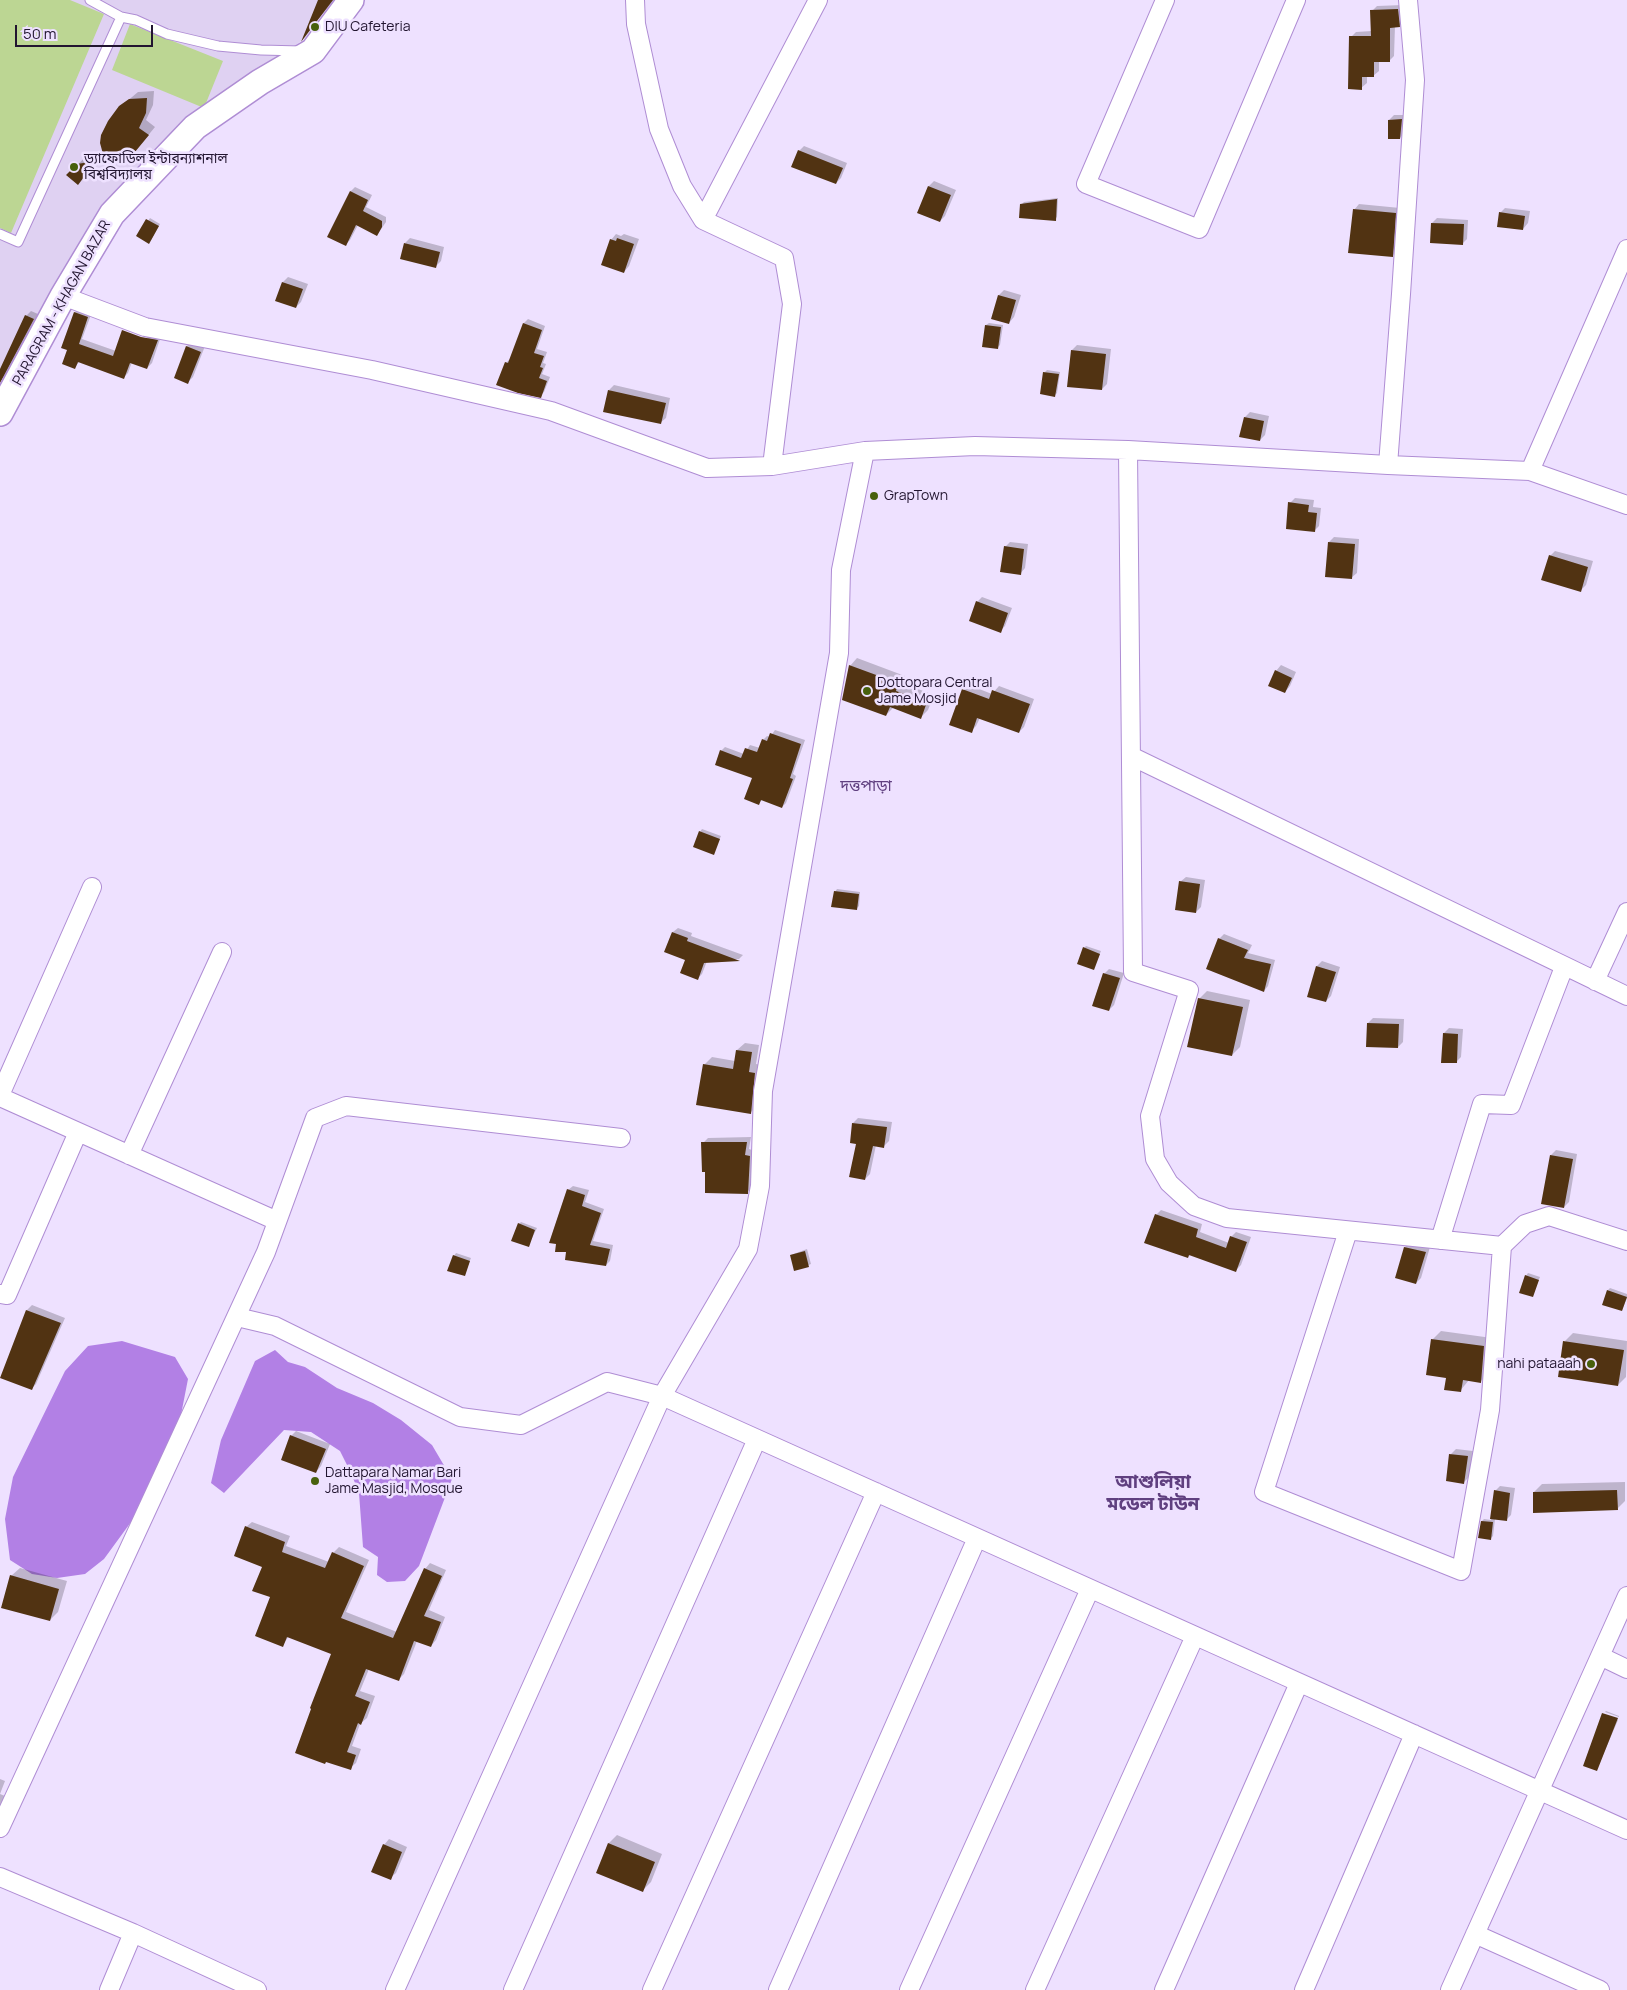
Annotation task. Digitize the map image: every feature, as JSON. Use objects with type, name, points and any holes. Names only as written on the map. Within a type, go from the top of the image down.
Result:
[{"type":"street","name":"PARAGRAM - KHAGAN BAZAR","points":[[0,413],[63,296],[112,214],[195,127],[260,82],[313,51],[351,0]]},
{"type":"street","points":[[635,0],[636,24],[659,129],[682,186],[704,220],[784,258],[792,304],[772,466]]},
{"type":"street","points":[[704,220],[818,0]]},
{"type":"street","points":[[1165,0],[1086,184],[1199,229],[1296,0]]},
{"type":"street","points":[[1388,465],[1414,80],[1408,0]]},
{"type":"street","points":[[1530,471],[1627,249]]},
{"type":"street","points":[[63,296],[145,327],[372,370],[551,411],[707,468],[772,466],[865,451],[975,446],[1128,450],[1530,471],[1627,505]]},
{"type":"street","points":[[1128,450],[1133,972],[1189,990],[1150,1116],[1155,1159],[1169,1183],[1194,1206],[1227,1218],[1502,1246]]},
{"type":"street","points":[[395,1990],[662,1396],[748,1249],[760,1186],[763,1091],[839,653],[841,570],[865,451]]},
{"type":"street","points":[[1131,756],[1627,996]]},
{"type":"street","points":[[92,887],[0,1096],[278,1221]]},
{"type":"street","points":[[1595,981],[1627,912]]},
{"type":"street","points":[[129,1155],[222,952]]},
{"type":"street","points":[[1440,1240],[1482,1104],[1511,1105],[1564,967]]},
{"type":"street","points":[[0,1828],[266,1252],[314,1118],[346,1106],[621,1138]]},
{"type":"street","points":[[0,1294],[7,1295],[78,1132]]},
{"type":"street","points":[[1348,1230],[1264,1492],[1461,1571],[1490,1410],[1502,1246],[1525,1224],[1549,1216],[1627,1241]]},
{"type":"street","points":[[237,1317],[275,1326],[460,1417],[521,1425],[607,1382],[662,1396],[1627,1830]]},
{"type":"street","points":[[513,1990],[757,1439]]},
{"type":"street","points":[[652,1990],[876,1492]]},
{"type":"street","points":[[778,1990],[977,1538]]},
{"type":"street","points":[[909,1990],[1090,1589]]},
{"type":"street","points":[[1450,1990],[1627,1596]]},
{"type":"street","points":[[1035,1990],[1195,1636]]},
{"type":"street","points":[[1600,1656],[1627,1669]]},
{"type":"street","points":[[1164,1990],[1299,1682]]},
{"type":"street","points":[[1304,1990],[1414,1734]]},
{"type":"street","points":[[0,1877],[133,1933],[258,1990]]},
{"type":"street","points":[[109,1990],[133,1933]]},
{"type":"street","points":[[1475,1934],[1600,1990]]},
{"type":"lane","points":[[90,0],[121,17],[136,20],[167,34],[218,46],[261,50],[313,51]]},
{"type":"lane","points":[[0,234],[18,242],[121,17]]},
{"type":"shaded area","name":"ড্যাফোডিল ইন্টারন্যাশনাল বিশ্ববিদ্যালয়","points":[[0,0],[350,0],[347,8],[201,113],[96,221],[0,392]]},
{"type":"shaded area","points":[[122,1341],[175,1357],[188,1379],[179,1425],[160,1471],[131,1522],[104,1559],[85,1574],[57,1578],[32,1574],[10,1560],[5,1519],[13,1477],[65,1371],[88,1346]]},
{"type":"shaded area","points":[[275,1350],[288,1362],[305,1367],[337,1388],[373,1403],[401,1420],[432,1445],[452,1479],[419,1566],[405,1581],[387,1582],[377,1575],[378,1557],[363,1547],[359,1493],[351,1473],[340,1451],[311,1432],[284,1430],[224,1493],[211,1483],[221,1440],[255,1361]]},
{"type":"green space","points":[[0,0],[70,0],[104,14],[11,233],[0,228]]},
{"type":"green space","points":[[130,24],[223,61],[204,108],[112,70]]},
{"type":"building","points":[[318,0],[333,0],[301,42]]},
{"type":"building","points":[[1398,9],[1400,27],[1390,28],[1390,62],[1374,62],[1374,77],[1362,77],[1362,90],[1348,89],[1349,36],[1371,36],[1370,10]]},
{"type":"building","points":[[147,98],[146,113],[139,128],[149,135],[125,164],[103,154],[100,143],[101,135],[119,106],[129,99]]},
{"type":"building","points":[[1402,119],[1400,139],[1388,139],[1388,120]]},
{"type":"building","points":[[798,150],[843,168],[836,184],[791,167]]},
{"type":"building","points":[[96,161],[78,185],[66,175],[77,164]]},
{"type":"building","points":[[928,186],[951,195],[940,222],[917,213]]},
{"type":"building","points":[[350,191],[368,200],[363,211],[382,221],[382,227],[377,236],[356,225],[346,246],[327,237]]},
{"type":"building","points":[[1057,199],[1056,221],[1019,218],[1020,204]]},
{"type":"building","points":[[1353,209],[1396,213],[1393,257],[1348,253]]},
{"type":"building","points":[[1499,212],[1525,216],[1523,230],[1497,227]]},
{"type":"building","points":[[146,219],[159,226],[149,244],[136,236]]},
{"type":"building","points":[[1431,223],[1464,224],[1463,245],[1430,243]]},
{"type":"building","points":[[617,238],[634,244],[624,273],[601,265],[610,239],[616,241]]},
{"type":"building","points":[[404,243],[440,252],[436,268],[400,259]]},
{"type":"building","points":[[282,282],[303,289],[296,308],[275,301]]},
{"type":"building","points":[[998,295],[1016,300],[1009,324],[991,319]]},
{"type":"building","points":[[74,312],[88,317],[79,344],[113,356],[122,330],[141,337],[158,340],[147,369],[130,363],[124,379],[78,362],[75,369],[62,364],[67,350],[61,348]]},
{"type":"building","points":[[25,315],[34,319],[0,383],[0,369]]},
{"type":"building","points":[[523,323],[542,330],[534,353],[544,356],[540,367],[543,368],[539,378],[547,381],[541,398],[518,393],[496,385],[505,362],[508,363]]},
{"type":"building","points":[[985,325],[1001,327],[998,349],[982,347]]},
{"type":"building","points":[[186,346],[201,352],[188,384],[174,378]]},
{"type":"building","points":[[1071,350],[1106,354],[1102,390],[1067,387]]},
{"type":"building","points":[[1043,372],[1059,374],[1055,397],[1040,394]]},
{"type":"building","points":[[608,390],[666,403],[661,424],[603,412]]},
{"type":"building","points":[[1244,417],[1264,421],[1260,441],[1239,437]]},
{"type":"building","points":[[1288,502],[1309,505],[1308,512],[1317,513],[1315,532],[1286,529]]},
{"type":"building","points":[[1328,542],[1355,544],[1352,579],[1325,577]]},
{"type":"building","points":[[1004,546],[1024,549],[1021,575],[1000,572]]},
{"type":"building","points":[[1549,555],[1588,567],[1581,592],[1541,580]]},
{"type":"building","points":[[976,601],[1008,613],[1001,633],[969,621]]},
{"type":"building","name":"Dottopara Central Jame Mosjid","points":[[849,665],[898,683],[896,691],[927,702],[921,719],[890,707],[886,716],[842,700]]},
{"type":"building","points":[[1275,670],[1292,678],[1285,693],[1268,686]]},
{"type":"building","points":[[962,689],[989,699],[992,690],[1030,704],[1019,733],[977,718],[972,733],[949,725]]},
{"type":"building","points":[[770,733],[801,744],[790,778],[793,779],[782,808],[761,800],[759,805],[744,799],[752,778],[715,765],[720,750],[741,758],[745,748],[757,752],[762,739],[767,741]]},
{"type":"building","points":[[699,831],[720,839],[714,855],[693,847]]},
{"type":"building","points":[[1179,881],[1200,884],[1196,913],[1175,910]]},
{"type":"building","points":[[834,891],[859,894],[857,910],[831,907]]},
{"type":"building","points":[[672,932],[688,938],[687,941],[740,961],[704,963],[698,980],[680,973],[685,960],[664,952]]},
{"type":"building","points":[[1218,938],[1248,950],[1244,958],[1271,964],[1264,992],[1206,969]]},
{"type":"building","points":[[1083,947],[1100,954],[1094,970],[1077,964]]},
{"type":"building","points":[[1316,966],[1336,972],[1326,1002],[1307,997]]},
{"type":"building","points":[[1103,973],[1120,978],[1109,1011],[1092,1006]]},
{"type":"building","points":[[1198,998],[1243,1007],[1232,1056],[1187,1047]]},
{"type":"building","points":[[1367,1023],[1399,1024],[1398,1048],[1366,1047]]},
{"type":"building","points":[[1443,1033],[1458,1034],[1457,1063],[1441,1063]]},
{"type":"building","points":[[736,1050],[752,1052],[749,1072],[755,1073],[751,1114],[696,1105],[703,1064],[733,1069]]},
{"type":"building","points":[[852,1123],[887,1127],[884,1148],[873,1146],[865,1180],[849,1177],[856,1144],[850,1143]]},
{"type":"building","points":[[701,1142],[747,1142],[745,1155],[750,1156],[748,1194],[705,1193],[705,1172],[702,1172]]},
{"type":"building","points":[[1550,1155],[1573,1159],[1564,1208],[1541,1204]]},
{"type":"building","points":[[567,1189],[585,1195],[582,1206],[601,1213],[590,1245],[610,1249],[606,1266],[565,1260],[566,1252],[555,1252],[556,1244],[549,1243]]},
{"type":"building","points":[[1155,1214],[1198,1229],[1196,1237],[1226,1248],[1230,1236],[1247,1242],[1236,1272],[1189,1255],[1188,1258],[1144,1243]]},
{"type":"building","points":[[518,1223],[535,1230],[529,1247],[511,1241]]},
{"type":"building","points":[[1404,1247],[1426,1252],[1416,1284],[1395,1278]]},
{"type":"building","points":[[805,1251],[809,1267],[794,1271],[790,1255]]},
{"type":"building","points":[[453,1255],[470,1261],[465,1276],[447,1271]]},
{"type":"building","points":[[1525,1275],[1539,1280],[1533,1297],[1519,1293]]},
{"type":"building","points":[[1607,1290],[1627,1297],[1622,1311],[1602,1305]]},
{"type":"building","points":[[26,1310],[61,1323],[32,1390],[0,1378]]},
{"type":"building","points":[[1431,1339],[1484,1346],[1481,1383],[1463,1380],[1461,1392],[1444,1390],[1446,1378],[1426,1375]]},
{"type":"building","name":"nahi pataaah","points":[[1563,1341],[1624,1350],[1618,1386],[1558,1377]]},
{"type":"building","points":[[290,1435],[326,1449],[316,1473],[281,1460]]},
{"type":"building","points":[[1449,1454],[1468,1456],[1464,1484],[1446,1481]]},
{"type":"building","points":[[1494,1490],[1510,1493],[1507,1521],[1490,1519]]},
{"type":"building","points":[[1617,1490],[1618,1510],[1533,1513],[1533,1492]]},
{"type":"building","points":[[1481,1521],[1493,1522],[1491,1540],[1478,1538]]},
{"type":"building","points":[[245,1526],[285,1542],[282,1552],[325,1568],[332,1552],[364,1566],[341,1618],[393,1638],[424,1568],[442,1576],[424,1616],[441,1622],[431,1647],[414,1641],[399,1681],[366,1669],[355,1696],[370,1702],[361,1725],[358,1723],[347,1752],[356,1755],[351,1770],[326,1762],[325,1764],[295,1753],[331,1654],[287,1637],[283,1647],[255,1636],[270,1597],[252,1591],[262,1567],[234,1556]]},
{"type":"building","points":[[10,1575],[59,1589],[50,1621],[1,1608]]},
{"type":"building","points":[[1602,1713],[1618,1718],[1597,1771],[1583,1766]]},
{"type":"building","points":[[608,1843],[655,1862],[643,1892],[596,1873]]},
{"type":"building","points":[[383,1844],[402,1852],[391,1880],[371,1872]]},
{"type":"place","name":"DIU Cafeteria","points":[[315,27]]},
{"type":"place","name":"ড্যাফোডিল ইন্টারন্যাশনাল বিশ্ববিদ্যালয়","points":[[74,167]]},
{"type":"place","name":"GrapTown","points":[[874,496]]},
{"type":"place","name":"Dottopara Central Jame Mosjid","points":[[867,691]]},
{"type":"place","name":"nahi pataaah","points":[[1591,1364]]},
{"type":"place","name":"Dattapara Namar Bari Jame Masjid, Mosque","points":[[315,1481]]},
{"type":"district","name":"দত্তপাড়া","points":[[866,787]]},
{"type":"district","name":"আশুলিয়া মডেল টাউন","points":[[1153,1494]]}]
